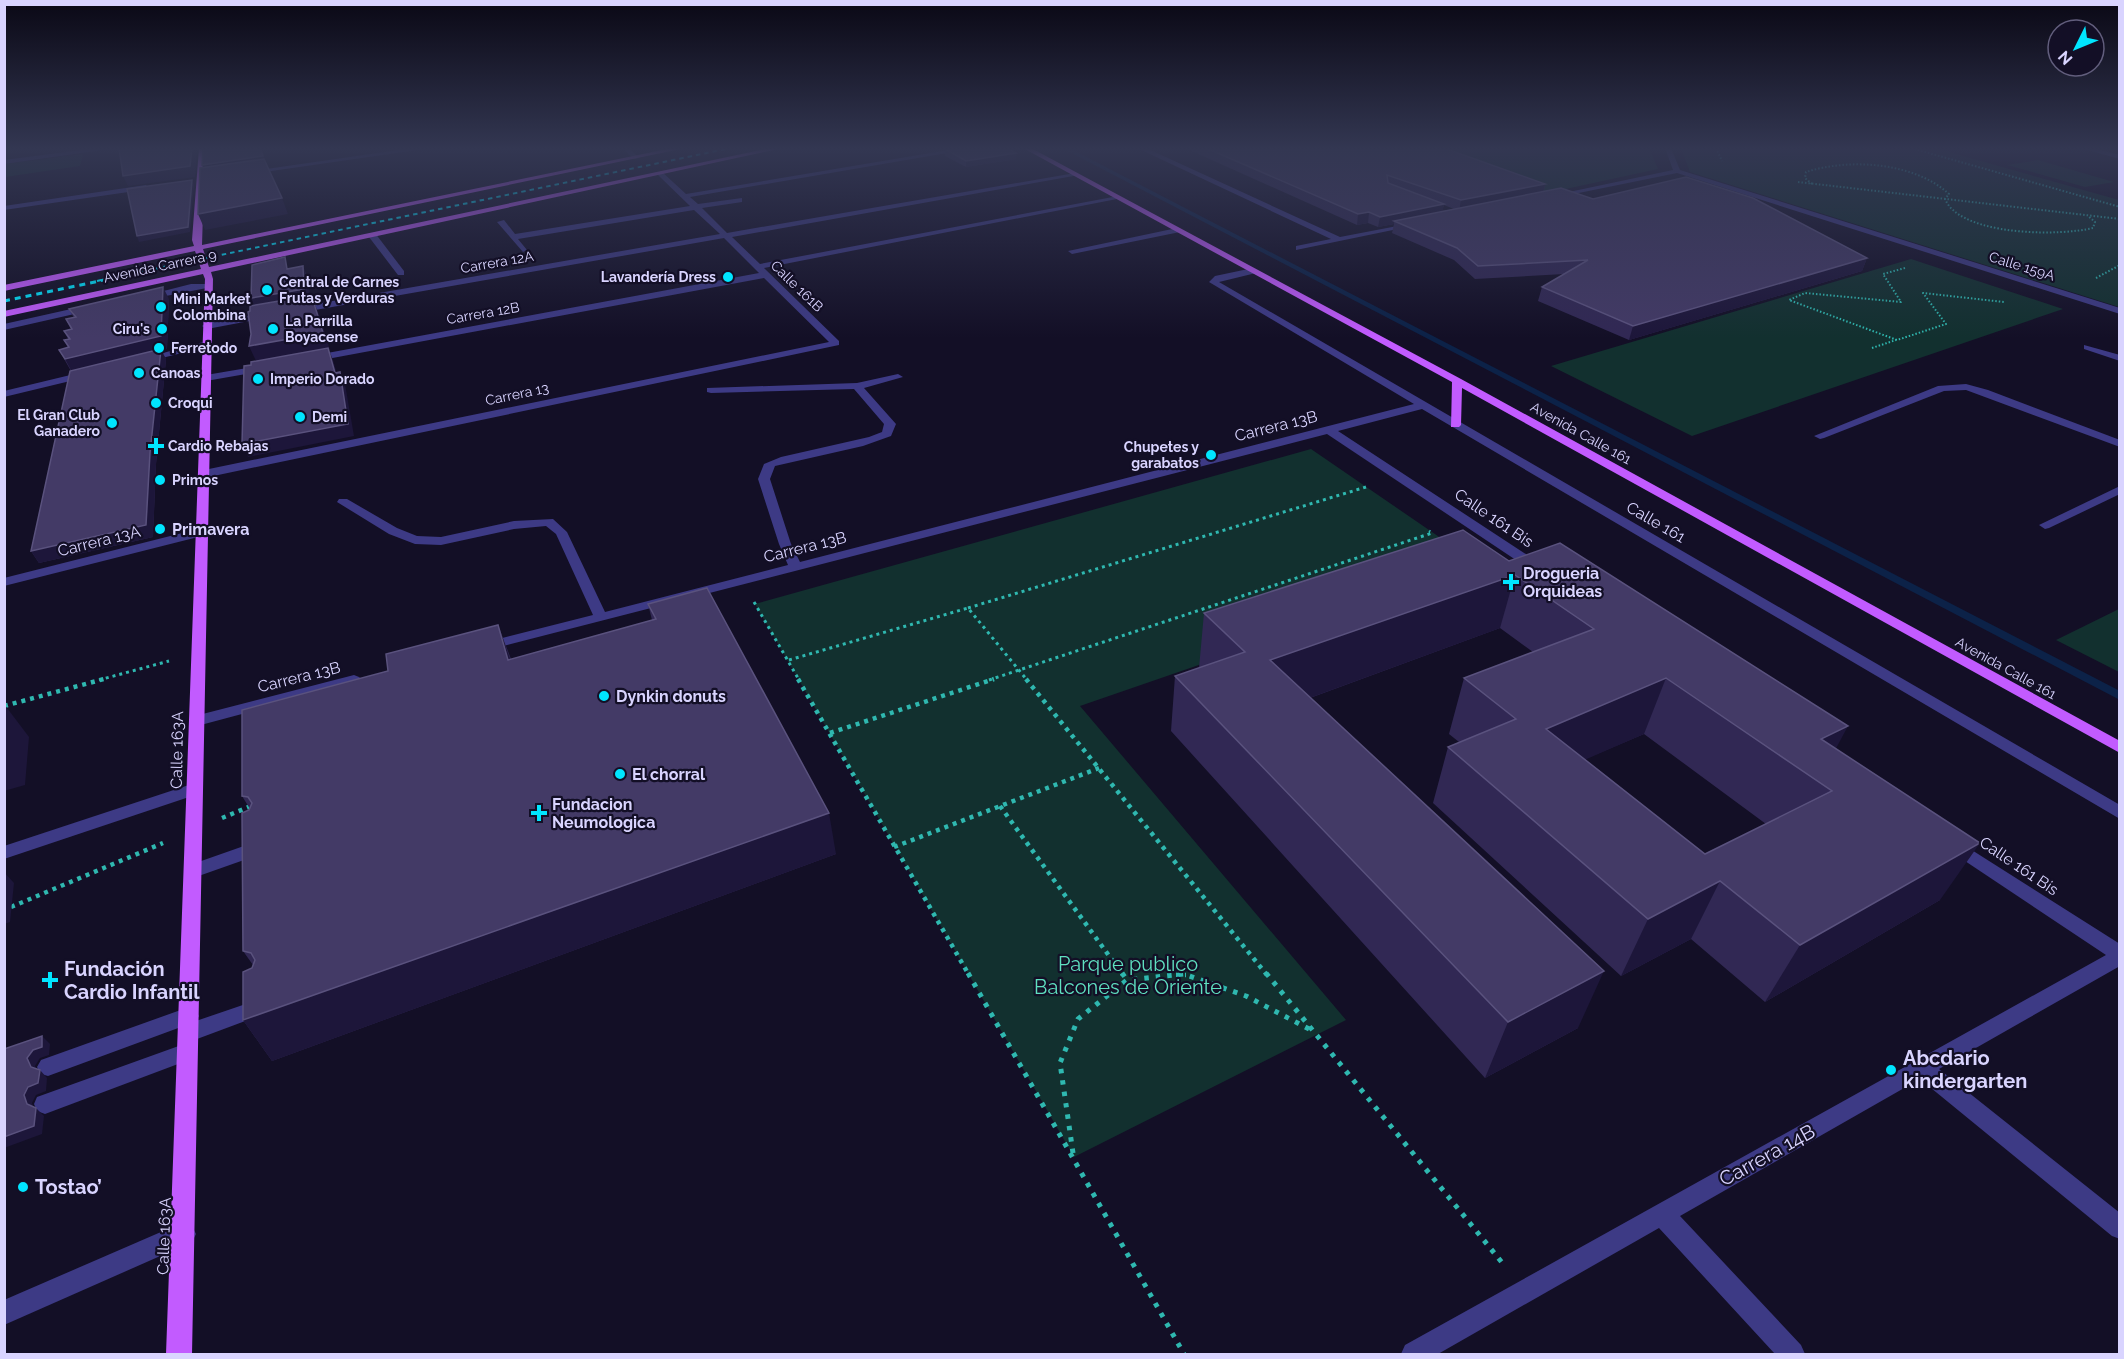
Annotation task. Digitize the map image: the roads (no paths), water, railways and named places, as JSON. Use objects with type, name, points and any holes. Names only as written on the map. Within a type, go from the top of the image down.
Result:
[{"type":"main road","name":"Calle 163A","points":[[179,1354],[207,344],[208,278],[196,238],[198,211]]},
{"type":"main road","name":"Avenida Carrera 9","points":[[4,288],[376,211]]},
{"type":"main road","name":"Avenida Carrera 9","points":[[4,314],[208,278],[372,235],[482,211]]},
{"type":"main road","name":"Avenida Calle 161","points":[[1143,211],[1457,381],[2120,748]]},
{"type":"main road","points":[[1455,425],[1457,381]]},
{"type":"street","points":[[513,237],[669,211]]},
{"type":"street","name":"Calle 161B","points":[[700,211],[836,344]]},
{"type":"street","name":"Carrera 12A","points":[[294,311],[866,211]]},
{"type":"street","points":[[757,267],[1048,211]]},
{"type":"street","points":[[1277,211],[1339,240]]},
{"type":"street","name":"Calle 159A","points":[[1805,211],[2120,311]]},
{"type":"street","points":[[501,222],[523,250]]},
{"type":"street","points":[[1299,248],[1426,222]]},
{"type":"street","points":[[1072,251],[1177,230]]},
{"type":"street","points":[[372,235],[401,273]]},
{"type":"street","name":"Calle 161","points":[[1253,271],[1218,278],[1213,282],[1421,406],[2120,813]]},
{"type":"street","name":"Carrera 12B","points":[[295,362],[765,275]]},
{"type":"street","points":[[133,299],[191,287],[208,278]]},
{"type":"street","points":[[4,327],[100,306]]},
{"type":"street","points":[[207,326],[282,313]]},
{"type":"street","points":[[135,362],[207,344]]},
{"type":"street","name":"Carrera 13","points":[[204,474],[836,344]]},
{"type":"street","points":[[2087,347],[2120,358]]},
{"type":"street","points":[[206,378],[272,366]]},
{"type":"street","points":[[4,394],[102,370]]},
{"type":"street","points":[[711,390],[857,386],[898,377]]},
{"type":"street","points":[[796,567],[764,478],[771,464],[795,456],[871,442],[887,434],[890,424],[857,386]]},
{"type":"street","points":[[1820,436],[1942,388],[1954,387],[1984,392],[2120,444]]},
{"type":"street","name":"Carrera 13B","points":[[466,652],[1421,406]]},
{"type":"street","name":"Calle 161 Bis","points":[[1329,429],[1547,574]]},
{"type":"street","points":[[2044,525],[2120,489]]},
{"type":"street","points":[[343,502],[393,531],[415,540],[441,542],[514,525],[549,522],[561,531],[601,617]]},
{"type":"street","name":"Carrera 13A","points":[[4,582],[202,532]]},
{"type":"street","name":"Carrera 13B","points":[[197,721],[364,678]]},
{"type":"street","points":[[4,853],[195,789]]},
{"type":"street","name":"Calle 161 Bis","points":[[1943,837],[2120,955]]},
{"type":"street","points":[[193,871],[266,845]]},
{"type":"street","name":"Carrera 14B","points":[[1414,1354],[2120,955]]},
{"type":"street","points":[[45,1104],[188,1034],[271,1002]]},
{"type":"street","points":[[48,1067],[188,1034]]},
{"type":"street","points":[[1922,1068],[2120,1228]]},
{"type":"street","points":[[1662,1214],[1792,1354]]},
{"type":"street","points":[[4,1313],[184,1234]]},
{"type":"waterway","points":[[1187,211],[2120,696]]},
{"type":"railway","points":[[97,281],[428,211]]},
{"type":"railway","points":[[4,301],[104,280]]},
{"type":"place","name":"Lavandería Dress","points":[[728,277]]},
{"type":"place","name":"Central de Carnes Frutas y Verduras","points":[[267,290]]},
{"type":"place","name":"Mini Market Colombina","points":[[161,307]]},
{"type":"place","name":"Ciru's","points":[[162,329]]},
{"type":"place","name":"La Parrilla Boyacense","points":[[273,329]]},
{"type":"place","name":"Ferretodo","points":[[159,348]]},
{"type":"place","name":"Canoas","points":[[139,373]]},
{"type":"place","name":"Imperio Dorado","points":[[258,379]]},
{"type":"place","name":"Croqui","points":[[156,403]]},
{"type":"place","name":"Demi","points":[[300,417]]},
{"type":"place","name":"El Gran Club Ganadero","points":[[112,423]]},
{"type":"place","name":"Cardio Rebajas","points":[[156,446]]},
{"type":"place","name":"Chupetes y garabatos","points":[[1211,455]]},
{"type":"place","name":"Primos","points":[[160,480]]},
{"type":"place","name":"Primavera","points":[[160,529]]},
{"type":"place","name":"Drogueria Orquideas","points":[[1511,582]]},
{"type":"place","name":"Dynkin donuts","points":[[604,696]]},
{"type":"place","name":"El chorral","points":[[620,774]]},
{"type":"place","name":"Fundacion Neumologica","points":[[539,813]]},
{"type":"place","name":"Fundación Cardio Infantil","points":[[50,980]]},
{"type":"place","name":"Abcdario kindergarten","points":[[1891,1070]]},
{"type":"place","name":"Tostao’","points":[[23,1187]]},
{"type":"park label","name":"Parque publico Balcones de Oriente","points":[[1128,976]]}]
